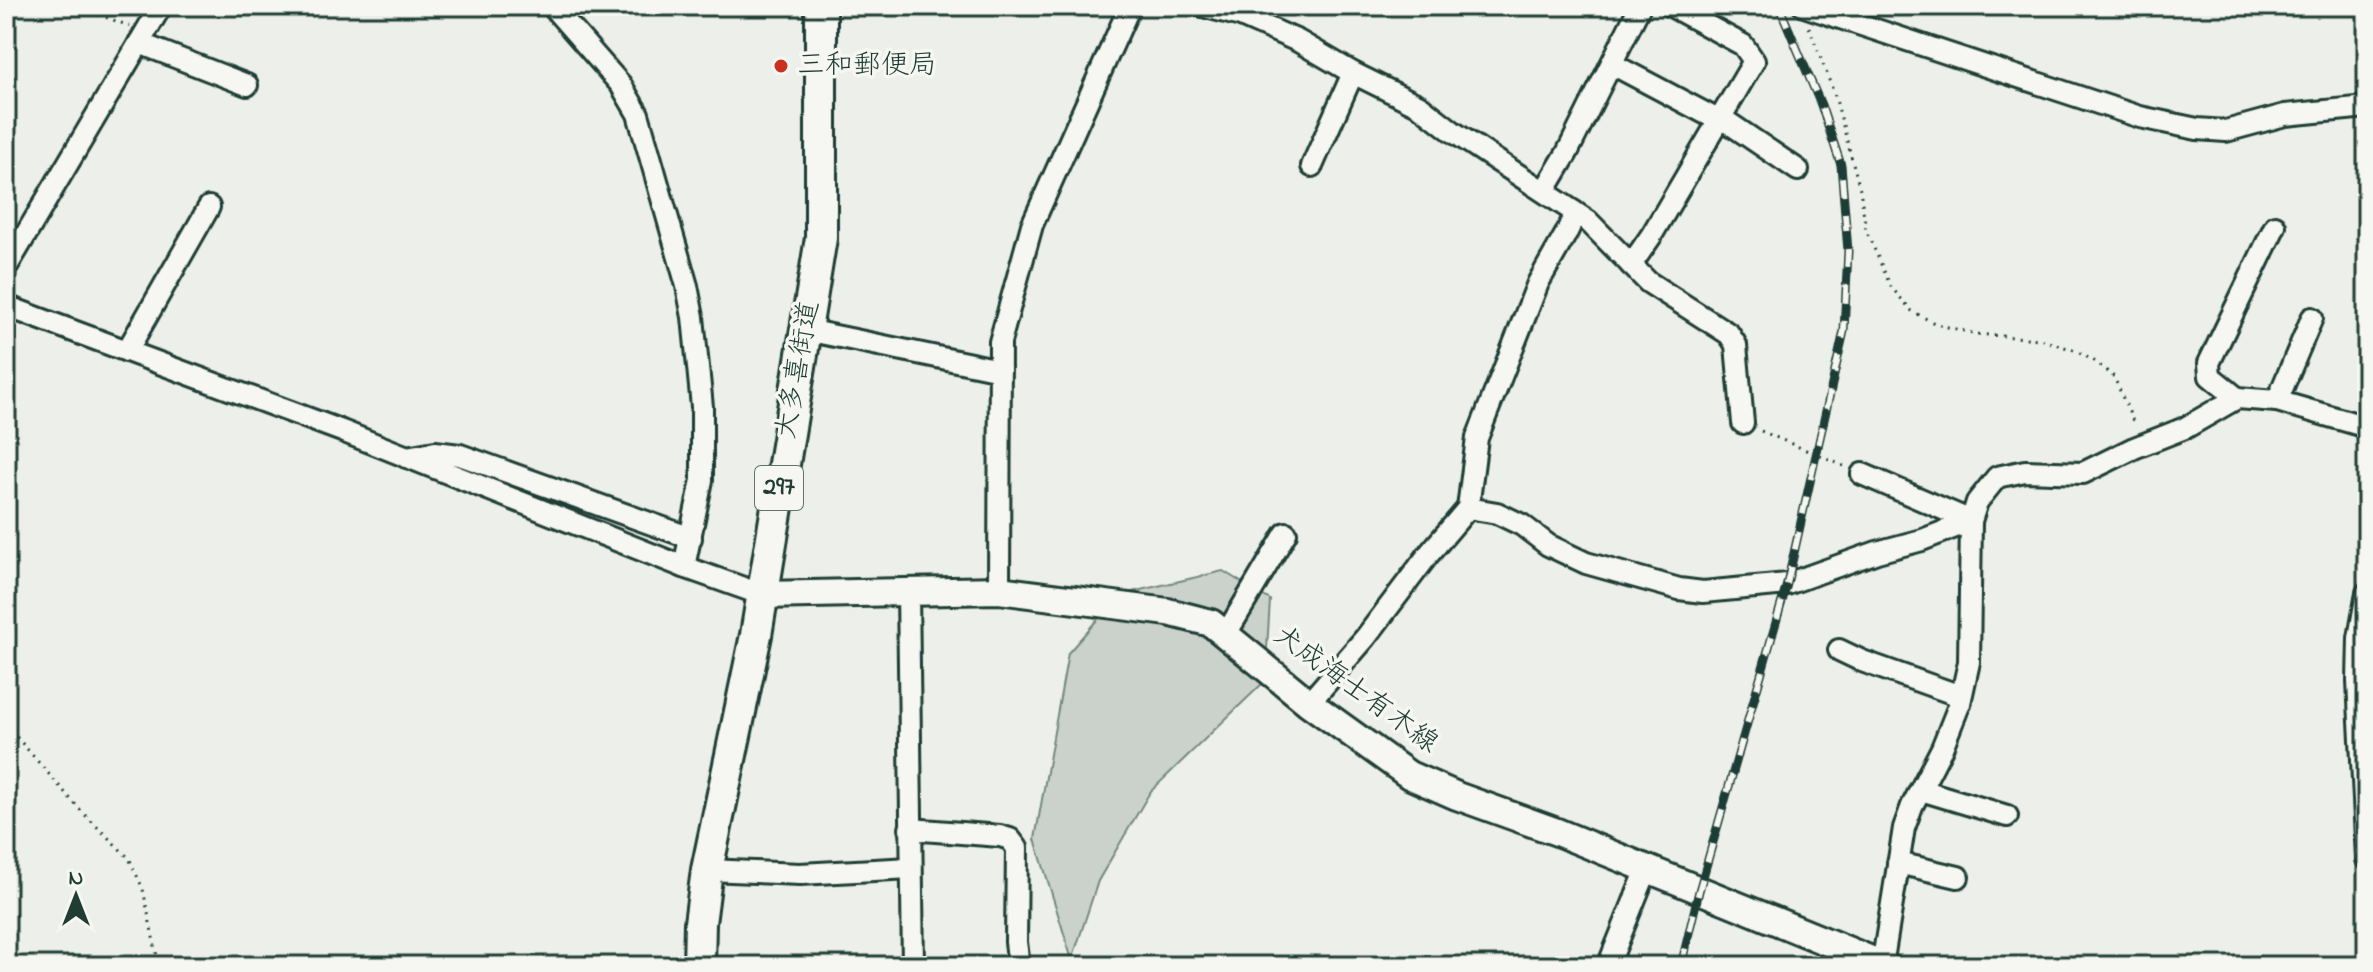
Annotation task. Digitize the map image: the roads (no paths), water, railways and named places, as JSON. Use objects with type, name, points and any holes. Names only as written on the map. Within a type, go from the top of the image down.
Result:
[{"type":"highway","name":"大多喜街道","points":[[699,966],[700,923],[707,870],[749,675],[821,238],[821,6]]},
{"type":"main road","name":"犬成海士有木線","points":[[763,595],[999,590],[1168,612],[1211,623],[1309,703],[1409,775],[1884,966]]},
{"type":"street","points":[[6,268],[161,6]]},
{"type":"street","points":[[552,6],[621,85],[638,114],[687,286],[702,407],[702,480],[684,567]]},
{"type":"street","points":[[999,590],[1000,342],[1032,225],[1130,6]]},
{"type":"street","points":[[1202,6],[1241,16],[1284,35],[1420,106],[1452,131],[1588,221],[1648,282],[1729,334],[1736,345],[1743,423]]},
{"type":"street","points":[[1545,190],[1640,6]]},
{"type":"street","points":[[1631,265],[1754,61],[1743,45],[1671,6]]},
{"type":"street","points":[[1806,13],[2140,117],[2197,129],[2226,131],[2285,115],[2367,107]]},
{"type":"street","points":[[142,38],[247,85]]},
{"type":"street","points":[[1612,64],[1719,119],[1798,170]]},
{"type":"street","points":[[1312,166],[1353,73]]},
{"type":"street","points":[[127,351],[209,207]]},
{"type":"street","points":[[1309,703],[1366,637],[1468,508],[1477,438],[1538,283],[1567,232],[1573,211]]},
{"type":"street","points":[[2237,398],[2210,376],[2209,363],[2275,226]]},
{"type":"street","points":[[6,306],[763,595]]},
{"type":"street","points":[[2277,401],[2312,318]]},
{"type":"street","points":[[806,330],[1000,370]]},
{"type":"street","points":[[1884,966],[1904,828],[1960,703],[1969,662],[1971,521],[1977,502],[1997,477],[2025,471],[2083,473],[2185,428],[2237,398],[2277,401],[2367,427]]},
{"type":"street","points":[[406,457],[435,452],[460,455],[691,538]]},
{"type":"street","points":[[1862,474],[1971,521]]},
{"type":"street","points":[[1468,508],[1497,513],[1522,525],[1548,545],[1586,563],[1679,589],[1703,592],[1787,584],[1971,521]]},
{"type":"street","points":[[1226,634],[1286,533]]},
{"type":"street","points":[[908,591],[913,966]]},
{"type":"street","points":[[2367,593],[2359,638],[2358,681],[2367,859]]},
{"type":"street","points":[[1839,650],[1952,693],[1960,703]]},
{"type":"street","points":[[1921,790],[2007,816]]},
{"type":"street","points":[[910,829],[1010,839],[1017,848],[1016,942],[1019,966]]},
{"type":"street","points":[[1898,863],[1958,877]]},
{"type":"street","points":[[707,870],[800,874],[911,868]]},
{"type":"street","points":[[1608,966],[1647,869]]},
{"type":"railway","points":[[1681,966],[1699,891],[1787,584],[1844,331],[1848,251],[1841,165],[1821,105],[1779,6]]},
{"type":"place","name":"三和郵便局","points":[[781,66]]}]
